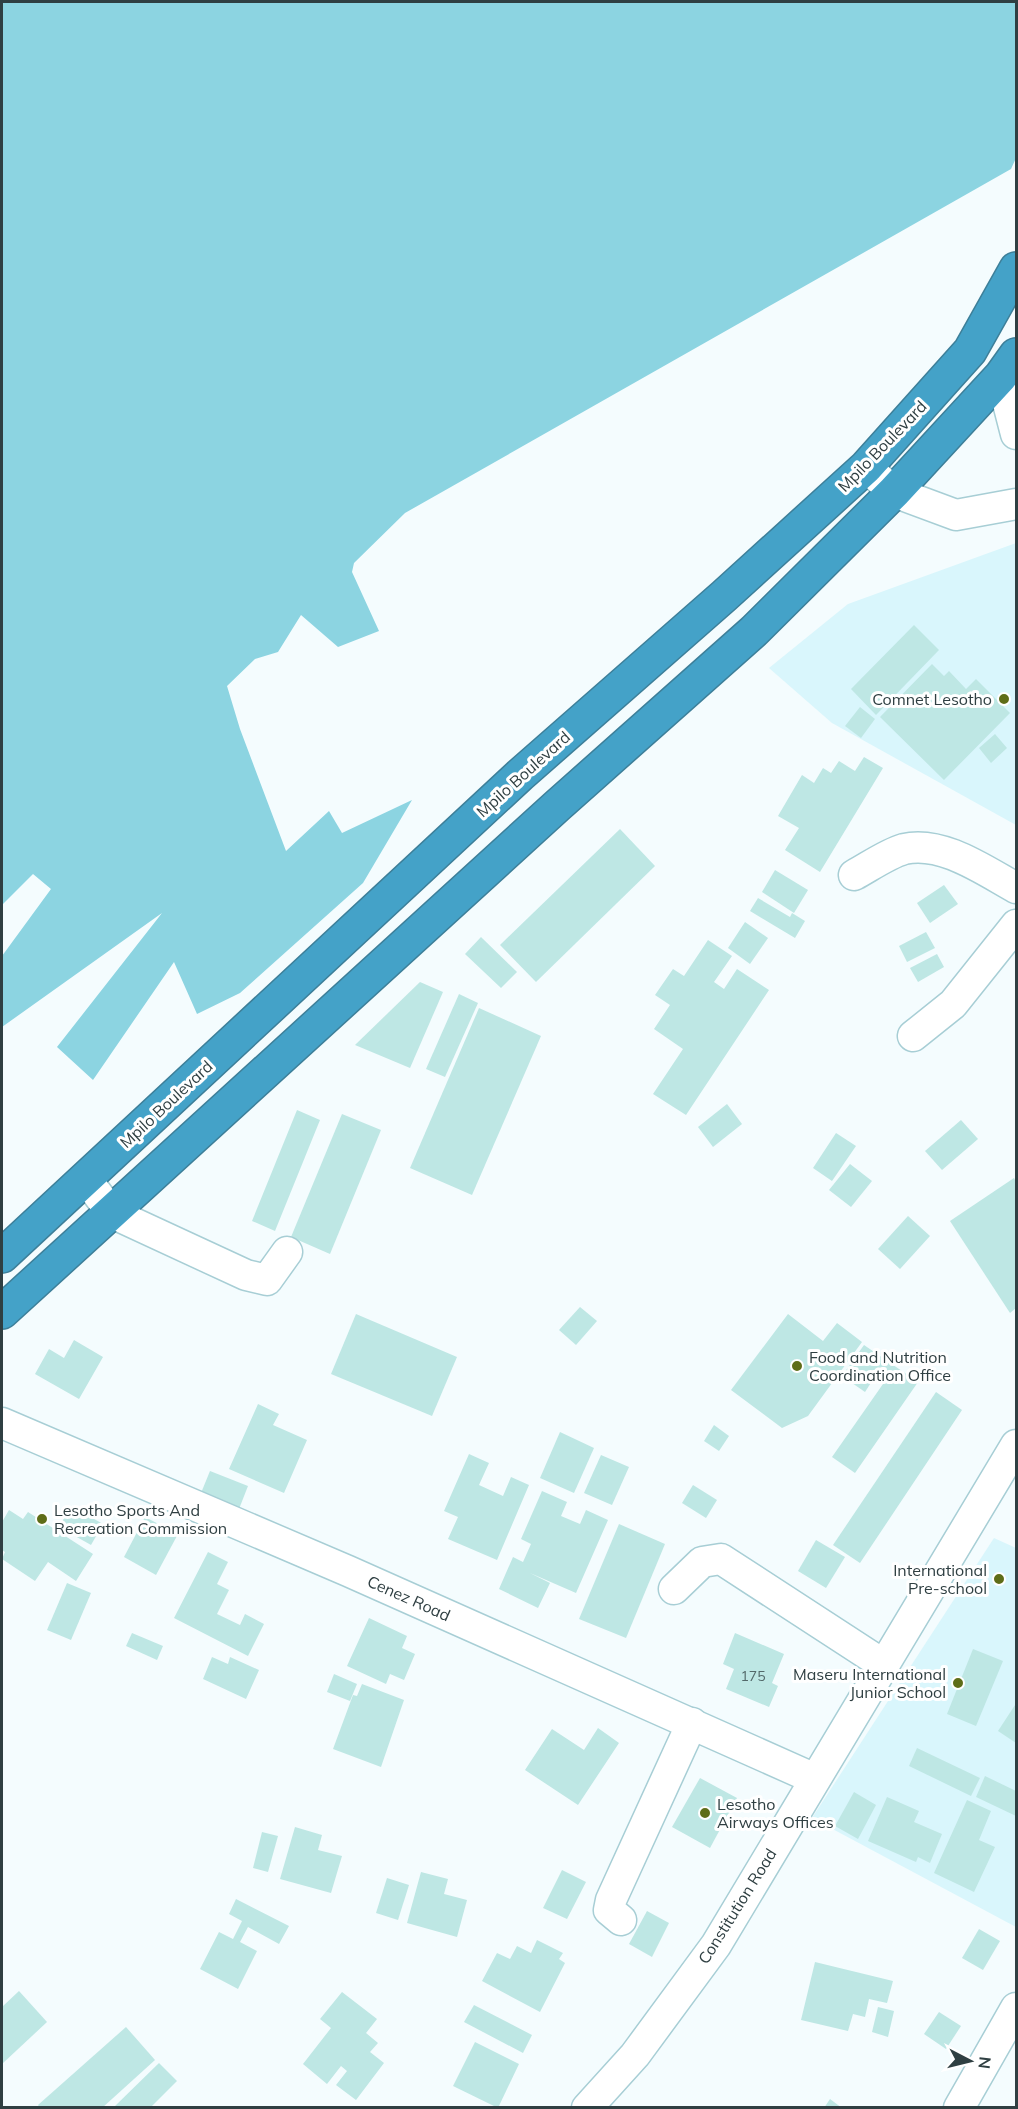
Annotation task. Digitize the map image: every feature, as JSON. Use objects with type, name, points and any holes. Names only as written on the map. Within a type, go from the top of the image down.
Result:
[{"type":"highway","name":"Mpilo Boulevard","points":[[2,1256],[520,775],[724,596],[866,467],[970,351],[1017,269]]},
{"type":"highway","points":[[2,1312],[557,806],[754,631],[894,492],[1009,365]]},
{"type":"street","points":[[1009,365],[1017,434]]},
{"type":"street","points":[[866,467],[894,492],[956,515],[1017,504]]},
{"type":"street","points":[[854,875],[904,849],[926,849],[949,853],[1017,888]]},
{"type":"street","points":[[913,1036],[953,1004],[1017,925]]},
{"type":"street","points":[[86,1179],[112,1212],[246,1275],[267,1280],[287,1252]]},
{"type":"street","name":"Cenez Road","points":[[2,1423],[358,1576],[815,1779]]},
{"type":"street","name":"Constitution Road","points":[[587,2108],[635,2055],[716,1945],[1017,1445]]},
{"type":"street","points":[[674,1589],[702,1562],[721,1559],[884,1665]]},
{"type":"street","points":[[621,1920],[609,1910],[611,1900],[692,1723]]},
{"type":"street","points":[[959,2108],[1017,2008]]},
{"type":"shaded area","points":[[2,2],[1016,2],[1016,158],[1011,169],[405,513],[354,563],[352,572],[379,631],[338,647],[301,615],[278,652],[255,659],[227,686],[240,729],[286,851],[329,811],[342,833],[412,800],[363,883],[240,993],[197,1014],[174,962],[93,1080],[57,1047],[162,913],[2,1027],[2,956],[51,889],[33,874],[2,905]]},
{"type":"shaded area","points":[[1016,543],[1016,825],[832,723],[769,668],[848,604]]},
{"type":"shaded area","name":"Maseru International Junior School","points":[[994,1538],[1016,1548],[1016,1927],[812,1818]]},
{"type":"building","points":[[914,625],[939,650],[876,715],[851,689]]},
{"type":"building","points":[[932,664],[944,676],[949,671],[966,689],[976,679],[1010,713],[944,780],[880,717]]},
{"type":"building","points":[[860,707],[875,719],[861,738],[845,726]]},
{"type":"building","points":[[995,734],[1007,748],[991,763],[979,748]]},
{"type":"building","points":[[864,757],[883,768],[820,872],[785,850],[799,828],[778,816],[802,775],[814,783],[823,768],[831,773],[839,761],[855,771]]},
{"type":"building","points":[[620,829],[655,866],[536,982],[500,945]]},
{"type":"building","points":[[775,870],[808,890],[794,913],[762,892]]},
{"type":"building","points":[[944,885],[958,904],[930,923],[917,903]]},
{"type":"building","points":[[758,898],[790,917],[792,913],[805,921],[795,938],[750,911]]},
{"type":"building","points":[[745,922],[768,938],[750,964],[728,948]]},
{"type":"building","points":[[926,932],[935,948],[907,962],[899,946]]},
{"type":"building","points":[[481,937],[517,972],[501,988],[465,954]]},
{"type":"building","points":[[708,940],[732,956],[714,982],[724,989],[737,969],[769,990],[686,1115],[653,1094],[683,1049],[654,1029],[670,1005],[655,995],[673,969],[684,976]]},
{"type":"building","points":[[937,954],[944,967],[918,982],[910,968]]},
{"type":"building","points":[[420,982],[443,992],[410,1068],[355,1045]]},
{"type":"building","points":[[459,994],[478,1003],[445,1077],[426,1069]]},
{"type":"building","points":[[479,1008],[541,1036],[472,1195],[410,1168]]},
{"type":"building","points":[[727,1104],[742,1124],[713,1147],[698,1127]]},
{"type":"building","points":[[297,1110],[320,1120],[275,1231],[252,1221]]},
{"type":"building","points":[[342,1114],[381,1130],[330,1254],[291,1237]]},
{"type":"building","points":[[961,1120],[978,1139],[942,1170],[925,1151]]},
{"type":"building","points":[[836,1133],[856,1146],[832,1181],[813,1168]]},
{"type":"building","points":[[850,1164],[872,1181],[851,1207],[829,1190]]},
{"type":"building","points":[[1014,1178],[1016,1182],[1016,1308],[1010,1313],[950,1221]]},
{"type":"building","points":[[908,1216],[930,1236],[900,1269],[878,1249]]},
{"type":"building","points":[[580,1307],[597,1321],[576,1345],[559,1330]]},
{"type":"building","points":[[356,1314],[457,1357],[432,1416],[331,1374]]},
{"type":"building","name":"Food and Nutrition Coordination Office","points":[[788,1314],[823,1341],[837,1323],[862,1342],[808,1416],[782,1428],[731,1390]]},
{"type":"building","points":[[74,1340],[103,1357],[79,1399],[35,1374],[49,1349],[64,1358]]},
{"type":"building","points":[[864,1345],[918,1382],[855,1473],[832,1457],[883,1384],[874,1378],[865,1392],[842,1376]]},
{"type":"building","points":[[936,1392],[962,1410],[860,1563],[833,1545]]},
{"type":"building","points":[[258,1404],[279,1414],[273,1425],[307,1440],[284,1493],[229,1469]]},
{"type":"building","points":[[714,1425],[729,1436],[719,1451],[704,1441]]},
{"type":"building","points":[[560,1432],[594,1448],[574,1493],[540,1478]]},
{"type":"building","points":[[469,1454],[489,1463],[479,1485],[503,1496],[511,1477],[529,1485],[497,1560],[448,1539],[458,1517],[444,1511]]},
{"type":"building","points":[[601,1455],[629,1467],[612,1505],[584,1493]]},
{"type":"building","points":[[210,1471],[248,1486],[239,1509],[201,1493]]},
{"type":"building","points":[[693,1485],[717,1500],[706,1518],[682,1503]]},
{"type":"building","points":[[542,1491],[567,1502],[561,1516],[580,1524],[586,1510],[608,1520],[576,1593],[530,1573],[550,1583],[538,1608],[499,1589],[513,1557],[523,1562],[531,1544],[521,1539]]},
{"type":"building","points":[[71,1506],[103,1524],[91,1545],[59,1527]]},
{"type":"building","points":[[9,1510],[23,1519],[28,1512],[93,1554],[76,1581],[48,1562],[35,1581],[2,1559],[5,1552],[2,1550],[2,1522]]},
{"type":"building","points":[[145,1517],[178,1534],[156,1575],[124,1557]]},
{"type":"building","points":[[619,1524],[665,1544],[626,1638],[579,1619]]},
{"type":"building","points":[[816,1540],[845,1557],[826,1588],[798,1571]]},
{"type":"building","points":[[208,1552],[228,1562],[217,1584],[229,1590],[217,1614],[240,1625],[245,1614],[264,1624],[248,1656],[174,1618]]},
{"type":"building","points":[[67,1583],[91,1593],[71,1640],[47,1630]]},
{"type":"building","points":[[369,1618],[407,1636],[402,1648],[415,1654],[404,1680],[390,1674],[386,1684],[347,1666]]},
{"type":"building","points":[[132,1633],[163,1646],[157,1660],[126,1646]]},
{"type":"building","points":[[735,1633],[784,1654],[772,1683],[778,1686],[769,1707],[726,1689],[734,1669],[723,1664]]},
{"type":"building","points":[[973,1649],[1003,1661],[976,1726],[947,1714]]},
{"type":"building","points":[[212,1657],[228,1664],[230,1657],[259,1670],[246,1699],[203,1679]]},
{"type":"building","points":[[334,1674],[357,1684],[350,1701],[327,1692]]},
{"type":"building","points":[[362,1684],[404,1700],[381,1767],[333,1749],[353,1695],[357,1696]]},
{"type":"building","points":[[1015,1705],[1016,1707],[1016,1743],[998,1731]]},
{"type":"building","points":[[598,1728],[619,1743],[578,1805],[525,1770],[552,1729],[584,1750]]},
{"type":"building","points":[[917,1748],[980,1778],[971,1796],[909,1766]]},
{"type":"building","points":[[985,1776],[1016,1791],[1016,1816],[976,1797]]},
{"type":"building","name":"Lesotho Airways Offices","points":[[700,1778],[737,1798],[710,1848],[672,1827]]},
{"type":"building","points":[[854,1792],[876,1805],[858,1839],[835,1826]]},
{"type":"building","points":[[887,1797],[919,1811],[914,1822],[942,1834],[930,1863],[918,1857],[916,1862],[868,1841]]},
{"type":"building","points":[[967,1800],[991,1811],[979,1840],[995,1847],[974,1892],[934,1873]]},
{"type":"building","points":[[295,1827],[322,1835],[318,1850],[342,1856],[331,1893],[280,1879]]},
{"type":"building","points":[[262,1832],[278,1836],[268,1872],[253,1868]]},
{"type":"building","points":[[562,1870],[586,1882],[567,1919],[543,1908]]},
{"type":"building","points":[[421,1872],[448,1879],[444,1894],[467,1900],[457,1937],[407,1923]]},
{"type":"building","points":[[387,1878],[409,1885],[398,1920],[376,1913]]},
{"type":"building","points":[[236,1899],[289,1926],[279,1944],[248,1927],[240,1942],[257,1951],[238,1989],[200,1969],[219,1932],[233,1939],[242,1921],[229,1914]]},
{"type":"building","points":[[647,1911],[669,1923],[652,1957],[629,1944]]},
{"type":"building","points":[[979,1929],[1000,1941],[983,1970],[962,1958]]},
{"type":"building","points":[[537,1940],[563,1953],[559,1959],[565,1963],[540,2012],[482,1981],[497,1953],[510,1959],[517,1946],[531,1953]]},
{"type":"building","points":[[815,1962],[893,1981],[887,2003],[869,1999],[865,2017],[853,2014],[848,2031],[801,2020]]},
{"type":"building","points":[[19,1991],[47,2022],[2,2064],[2,2007]]},
{"type":"building","points":[[342,1992],[377,2019],[366,2033],[378,2043],[370,2052],[384,2063],[356,2100],[336,2085],[347,2071],[341,2066],[327,2084],[303,2064],[331,2028],[320,2019]]},
{"type":"building","points":[[474,2005],[532,2035],[523,2053],[464,2022]]},
{"type":"building","points":[[878,2007],[894,2011],[888,2037],[872,2032]]},
{"type":"building","points":[[939,2012],[961,2026],[946,2049],[924,2034]]},
{"type":"building","points":[[126,2027],[155,2060],[102,2108],[40,2108],[38,2105]]},
{"type":"building","points":[[475,2042],[519,2064],[498,2108],[453,2086]]},
{"type":"building","points":[[159,2063],[177,2081],[150,2108],[113,2108]]},
{"type":"building","points":[[830,2099],[842,2108],[824,2108]]},
{"type":"place","name":"Comnet Lesotho","points":[[1004,699]]},
{"type":"place","name":"Food and Nutrition Coordination Office","points":[[797,1366]]},
{"type":"place","name":"Lesotho Sports And Recreation Commission","points":[[42,1519]]},
{"type":"place","name":"International Pre-school","points":[[999,1579]]},
{"type":"place","name":"Maseru International Junior School","points":[[958,1683]]},
{"type":"place","name":"Lesotho Airways Offices","points":[[705,1813]]}]
